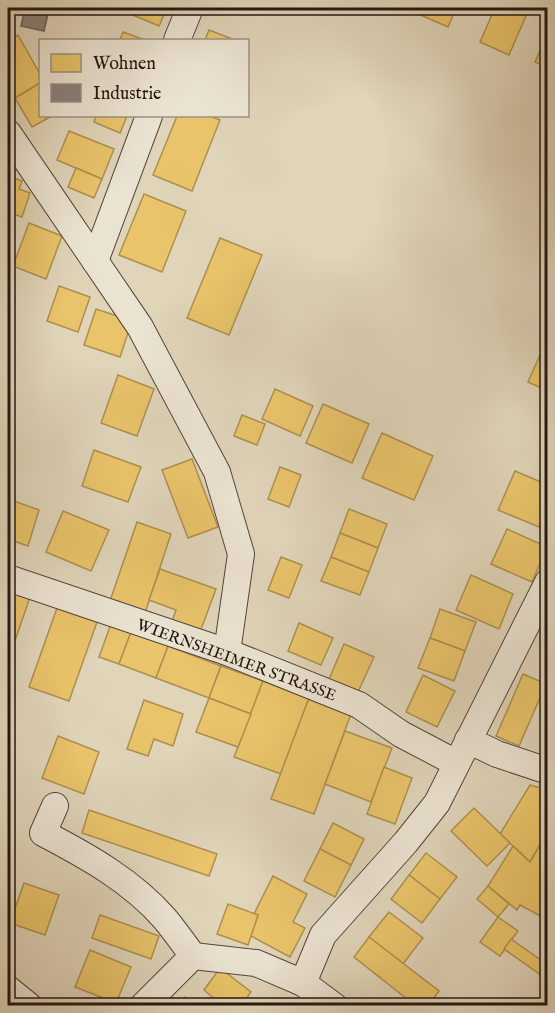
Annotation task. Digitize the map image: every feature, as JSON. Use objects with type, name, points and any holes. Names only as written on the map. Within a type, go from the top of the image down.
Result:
[{"type":"street","points":[[177,39],[190,8]]},
{"type":"street","points":[[95,261],[149,117]]},
{"type":"street","points":[[8,133],[140,327],[217,472],[241,554],[226,652]]},
{"type":"street","name":"WIERNSHEIMER STRASSE","points":[[8,578],[226,652],[359,705],[401,734],[456,763]]},
{"type":"street","points":[[303,983],[323,935],[406,842],[436,802],[548,582]]},
{"type":"street","points":[[468,740],[497,754],[548,771]]},
{"type":"street","points":[[55,806],[43,833],[82,853],[121,879],[164,918],[193,956],[256,963],[303,983],[334,1005]]},
{"type":"street","points":[[143,1005],[193,956]]},
{"type":"street","points":[[8,989],[29,1005]]},
{"type":"building: Wohnen","points":[[122,8],[167,8],[159,26],[121,10]]},
{"type":"building: Wohnen","points":[[229,8],[251,8],[248,15]]},
{"type":"building: Wohnen","points":[[418,8],[456,8],[448,27],[416,13]]},
{"type":"building: Wohnen","points":[[495,8],[529,9],[509,55],[480,42]]},
{"type":"building: Wohnen","points":[[209,30],[232,39],[205,39]]},
{"type":"building: Wohnen","points":[[123,32],[142,39],[120,39]]},
{"type":"building: Wohnen","points":[[548,33],[548,67],[535,62]]},
{"type":"building: Wohnen","points":[[18,35],[39,72],[39,84],[15,98],[8,85],[8,41]]},
{"type":"building: Wohnen","points":[[39,84],[39,117],[50,117],[32,127],[15,98]]},
{"type":"building: Wohnen","points":[[96,117],[127,117],[120,133],[94,122]]},
{"type":"building: Wohnen","points":[[177,117],[212,117],[220,120],[192,191],[153,175]]},
{"type":"building: Wohnen","points":[[69,131],[114,149],[102,179],[57,160]]},
{"type":"building: Wohnen","points":[[8,155],[15,158],[8,176]]},
{"type":"building: Wohnen","points":[[76,168],[102,179],[94,198],[68,187]]},
{"type":"building: Wohnen","points":[[8,176],[22,181],[19,189],[30,193],[22,217],[8,212]]},
{"type":"building: Wohnen","points":[[144,194],[186,211],[162,272],[119,255]]},
{"type":"building: Wohnen","points":[[29,223],[62,236],[46,279],[13,266]]},
{"type":"building: Wohnen","points":[[220,238],[262,255],[229,335],[187,318]]},
{"type":"building: Wohnen","points":[[59,286],[90,297],[78,332],[47,321]]},
{"type":"building: Wohnen","points":[[96,309],[132,321],[120,357],[84,345]]},
{"type":"building: Wohnen","points":[[543,348],[548,349],[548,391],[528,382]]},
{"type":"building: Wohnen","points":[[118,375],[154,389],[137,436],[101,423]]},
{"type":"building: Wohnen","points":[[275,389],[313,406],[300,436],[262,419]]},
{"type":"building: Wohnen","points":[[323,404],[369,424],[352,463],[306,443]]},
{"type":"building: Wohnen","points":[[242,415],[265,424],[257,445],[234,436]]},
{"type":"building: Wohnen","points":[[382,433],[433,456],[414,500],[362,478]]},
{"type":"building: Wohnen","points":[[94,450],[141,467],[128,502],[82,486]]},
{"type":"building: Wohnen","points":[[192,459],[218,527],[188,538],[162,470]]},
{"type":"building: Wohnen","points":[[280,467],[301,475],[289,507],[268,499]]},
{"type":"building: Wohnen","points":[[515,471],[548,485],[548,507],[539,527],[498,510]]},
{"type":"building: Wohnen","points":[[8,499],[39,510],[28,546],[8,539]]},
{"type":"building: Wohnen","points":[[349,509],[387,524],[378,548],[340,533]]},
{"type":"building: Wohnen","points":[[63,511],[109,530],[91,571],[46,552]]},
{"type":"building: Wohnen","points":[[137,522],[171,534],[145,613],[110,601]]},
{"type":"building: Wohnen","points":[[507,529],[547,547],[532,582],[491,564]]},
{"type":"building: Wohnen","points":[[340,533],[378,548],[369,572],[331,557]]},
{"type":"building: Wohnen","points":[[281,557],[302,565],[289,598],[268,590]]},
{"type":"building: Wohnen","points":[[331,557],[369,572],[360,595],[321,581]]},
{"type":"building: Wohnen","points":[[160,569],[216,589],[200,632],[172,621],[176,610],[149,600]]},
{"type":"building: Wohnen","points":[[471,575],[513,594],[499,629],[456,610]]},
{"type":"building: Wohnen","points":[[8,589],[30,597],[15,641],[8,638]]},
{"type":"building: Wohnen","points":[[57,608],[97,622],[69,701],[29,687]]},
{"type":"building: Wohnen","points":[[440,609],[476,622],[465,651],[430,638]]},
{"type":"building: Wohnen","points":[[299,623],[333,638],[321,665],[288,651]]},
{"type":"building: Wohnen","points":[[111,624],[131,632],[119,664],[99,657]]},
{"type":"building: Wohnen","points":[[131,632],[168,646],[156,678],[119,664]]},
{"type":"building: Wohnen","points":[[430,638],[465,651],[454,681],[418,668]]},
{"type":"building: Wohnen","points":[[344,644],[374,657],[358,692],[329,679]]},
{"type":"building: Wohnen","points":[[168,646],[221,666],[209,698],[156,678]]},
{"type":"building: Wohnen","points":[[548,656],[548,671],[542,668]]},
{"type":"building: Wohnen","points":[[221,666],[263,681],[251,714],[209,698]]},
{"type":"building: Wohnen","points":[[523,674],[546,684],[519,746],[496,736]]},
{"type":"building: Wohnen","points":[[423,675],[455,691],[437,727],[406,712]]},
{"type":"building: Wohnen","points":[[263,681],[309,698],[281,774],[234,757]]},
{"type":"building: Wohnen","points":[[209,698],[251,714],[238,747],[196,732]]},
{"type":"building: Wohnen","points":[[309,698],[351,714],[314,814],[271,799]]},
{"type":"building: Wohnen","points":[[144,700],[183,714],[173,746],[154,739],[148,756],[127,749]]},
{"type":"building: Wohnen","points":[[345,731],[392,748],[371,802],[325,784]]},
{"type":"building: Wohnen","points":[[58,736],[99,752],[84,794],[42,778]]},
{"type":"building: Wohnen","points":[[384,767],[412,778],[395,824],[367,814]]},
{"type":"building: Wohnen","points":[[530,785],[548,790],[548,831],[530,862],[500,834]]},
{"type":"building: Wohnen","points":[[474,808],[510,843],[487,866],[451,831]]},
{"type":"building: Wohnen","points":[[89,810],[217,854],[209,876],[82,833]]},
{"type":"building: Wohnen","points":[[333,823],[364,839],[351,865],[320,849]]},
{"type":"building: Wohnen","points":[[541,843],[548,847],[548,920],[520,905],[517,910],[488,886],[513,846],[530,862]]},
{"type":"building: Wohnen","points":[[320,849],[351,865],[335,897],[304,881]]},
{"type":"building: Wohnen","points":[[426,853],[457,877],[440,899],[409,875]]},
{"type":"building: Wohnen","points":[[409,875],[440,899],[422,923],[391,899]]},
{"type":"building: Wohnen","points":[[273,876],[307,894],[293,922],[305,928],[290,957],[251,936],[258,915],[254,914]]},
{"type":"building: Wohnen","points":[[24,883],[59,895],[45,935],[10,923]]},
{"type":"building: Wohnen","points":[[488,886],[509,904],[498,917],[477,899]]},
{"type":"building: Wohnen","points":[[228,904],[258,915],[248,945],[217,934]]},
{"type":"building: Wohnen","points":[[389,912],[423,938],[403,964],[369,937]]},
{"type":"building: Wohnen","points":[[100,915],[159,936],[151,959],[92,938]]},
{"type":"building: Wohnen","points":[[498,917],[518,931],[500,956],[480,942]]},
{"type":"building: Wohnen","points":[[369,937],[439,991],[428,1006],[416,1006],[354,957]]},
{"type":"building: Wohnen","points":[[511,939],[548,965],[548,980],[504,949]]},
{"type":"building: Wohnen","points":[[90,950],[131,967],[116,1003],[75,987]]},
{"type":"building: Wohnen","points":[[220,968],[251,992],[241,1006],[223,1006],[204,990]]},
{"type":"building: Wohnen","points":[[185,997],[194,1006],[176,1006]]},
{"type":"building: Wohnen","points":[[251,998],[259,1006],[243,1006]]},
{"type":"building: Industrie","points":[[25,9],[48,14],[44,31],[21,26]]}]
